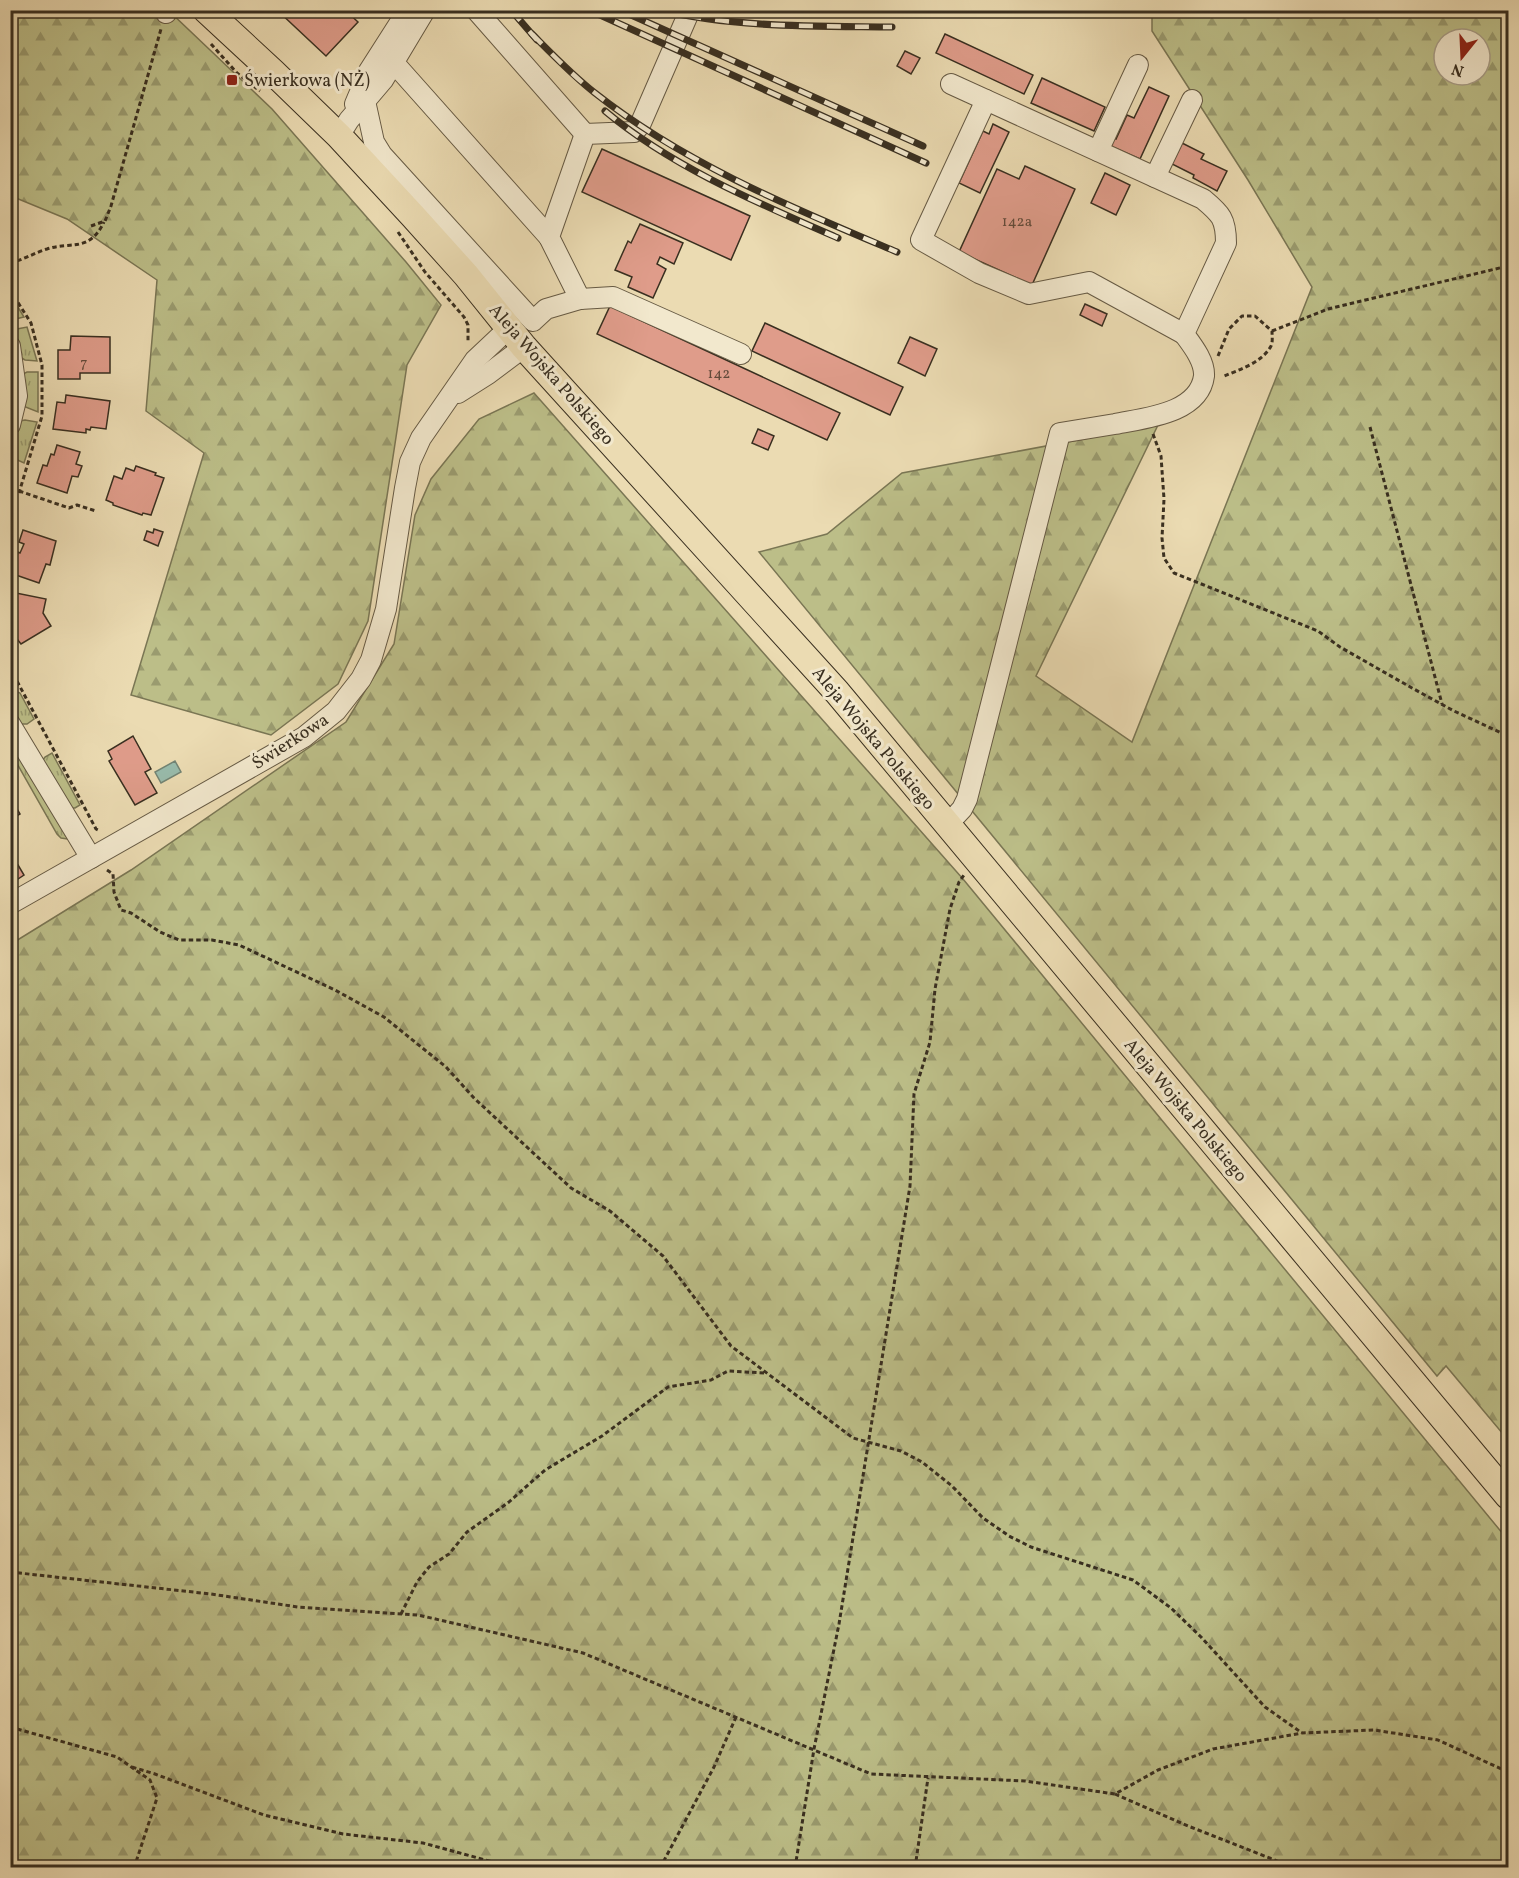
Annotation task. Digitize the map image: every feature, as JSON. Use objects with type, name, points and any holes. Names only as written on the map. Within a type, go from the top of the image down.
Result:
[{"type":"main road","name":"Aleja Wojska Polskiego","points":[[206,10],[274,73],[344,128],[516,337],[837,692],[1509,1496]]},
{"type":"street","points":[[344,128],[369,71],[408,10]]},
{"type":"street","points":[[344,128],[394,63],[425,10]]},
{"type":"street","points":[[476,10],[585,134]]},
{"type":"street","points":[[585,134],[634,132],[640,124],[690,10]]},
{"type":"street","points":[[394,63],[549,237],[580,299]]},
{"type":"street","points":[[1098,151],[1138,64]]},
{"type":"street","points":[[951,84],[1203,199],[1219,212],[1226,226],[1226,243],[1184,334]]},
{"type":"street","points":[[948,824],[962,809],[967,799],[1060,433],[1087,420],[1147,418],[1163,415],[1182,406],[1204,384],[1204,375],[1198,355],[1184,334],[1089,282],[1029,294],[980,273],[921,240],[986,100]]},
{"type":"street","points":[[1155,177],[1192,100]]},
{"type":"street","points":[[365,101],[374,142],[382,155],[533,321],[546,309],[580,299],[613,297],[741,354]]},
{"type":"street","points":[[549,237],[585,134]]},
{"type":"street","name":"Świerkowa","points":[[10,904],[304,737],[336,711],[361,679],[378,640],[386,609],[410,462],[421,438],[476,360],[516,337]]},
{"type":"street","points":[[10,346],[17,396],[10,425]]},
{"type":"street","points":[[10,724],[91,858]]},
{"type":"path","points":[[10,263],[47,249],[81,244],[98,232],[105,220],[121,175],[132,125],[166,12]]},
{"type":"path","points":[[204,37],[237,73],[266,95]]},
{"type":"path","points":[[91,226],[105,220]]},
{"type":"path","points":[[397,230],[412,255],[453,303],[468,325],[466,351]]},
{"type":"path","points":[[1272,331],[1328,309],[1509,266]]},
{"type":"path","points":[[1242,316],[1255,316],[1272,331],[1272,344],[1264,354],[1248,366],[1204,384],[1229,329],[1242,316]]},
{"type":"path","points":[[1147,418],[1161,456],[1164,558],[1174,573],[1318,631],[1340,647],[1442,704],[1509,736]]},
{"type":"path","points":[[1370,427],[1442,704]]},
{"type":"path","points":[[19,491],[69,508],[77,505],[96,511]]},
{"type":"path","points":[[10,517],[15,502]]},
{"type":"path","points":[[10,668],[96,829],[107,835]]},
{"type":"path","points":[[10,685],[18,681]]},
{"type":"path","points":[[91,858],[113,874],[114,892],[121,910],[160,932],[179,940],[212,940],[239,945],[335,990],[384,1017],[447,1068],[474,1098],[571,1188],[609,1211],[663,1256],[731,1346],[853,1438],[901,1451],[922,1462],[952,1486],[983,1518],[1009,1536],[1031,1547],[1132,1580],[1178,1615],[1265,1707],[1302,1733]]},
{"type":"path","points":[[795,1868],[814,1749],[838,1624],[910,1186],[914,1094],[930,1042],[935,988],[950,909],[959,882],[966,872],[980,863]]},
{"type":"path","points":[[401,1614],[417,1582],[429,1567],[449,1554],[467,1532],[509,1502],[545,1470],[602,1436],[668,1387],[711,1380],[728,1371],[767,1374]]},
{"type":"path","points":[[10,1572],[211,1594],[298,1607],[418,1615],[583,1653],[871,1774],[1025,1781],[1115,1794],[1188,1826],[1295,1868]]},
{"type":"path","points":[[660,1868],[714,1767],[736,1717]]},
{"type":"path","points":[[10,1726],[117,1757],[150,1780],[157,1798],[134,1868]]},
{"type":"path","points":[[1115,1794],[1158,1770],[1213,1749],[1302,1733],[1374,1730],[1438,1740],[1509,1772]]},
{"type":"path","points":[[132,1767],[264,1815],[343,1834],[423,1843],[515,1868]]},
{"type":"path","points":[[915,1868],[928,1778]]},
{"type":"green space","points":[[10,11],[169,11],[272,109],[441,305],[407,365],[368,621],[338,684],[271,735],[131,695],[204,453],[146,411],[157,280],[67,219],[11,196]]},
{"type":"green space","points":[[1152,11],[1508,11],[1508,1440],[1446,1366],[1437,1376],[759,552],[827,534],[902,473],[1158,425],[1036,676],[1132,742],[1312,287],[1248,180],[1152,31]]},
{"type":"green space","points":[[10,294],[24,317],[11,320]]},
{"type":"green space","points":[[27,327],[37,361],[20,357],[13,333],[17,329]]},
{"type":"green space","points":[[38,372],[38,412],[23,406],[23,374]]},
{"type":"green space","points":[[534,393],[963,879],[1508,1540],[1508,1867],[11,1868],[11,944],[131,870],[346,722],[394,644],[415,515],[431,479],[479,419]]},
{"type":"green space","points":[[20,421],[37,422],[24,463],[11,457]]},
{"type":"green space","points":[[10,691],[20,693],[34,719],[27,724],[21,724],[11,706]]},
{"type":"green space","points":[[10,740],[68,839],[61,838],[57,834],[11,753]]},
{"type":"green space","points":[[52,753],[80,805],[75,808],[69,808],[42,761]]},
{"type":"shaded area","points":[[175,761],[181,772],[161,783],[155,772]]},
{"type":"building","points":[[277,10],[345,10],[358,22],[326,56]]},
{"type":"building","points":[[945,34],[1033,75],[1024,94],[936,53]]},
{"type":"building","points":[[905,51],[920,58],[911,74],[897,66]]},
{"type":"building","points":[[1042,78],[1105,107],[1094,131],[1031,103]]},
{"type":"building","points":[[1149,87],[1169,96],[1140,159],[1110,146],[1113,138],[1116,139],[1127,115],[1134,118]]},
{"type":"building","points":[[993,124],[1009,132],[980,193],[959,183],[983,131],[989,134]]},
{"type":"building","points":[[1182,143],[1204,154],[1201,159],[1227,171],[1217,191],[1193,178],[1194,175],[1172,164]]},
{"type":"building","points":[[602,149],[750,216],[731,260],[582,192]]},
{"type":"building","points":[[1025,166],[1075,189],[1032,285],[959,252],[997,169],[1019,179]]},
{"type":"building","points":[[1105,173],[1130,185],[1116,215],[1091,203]]},
{"type":"building","points":[[640,224],[683,243],[674,264],[660,257],[657,264],[666,269],[653,298],[628,287],[632,277],[615,270],[628,241],[631,243]]},
{"type":"building","points":[[1085,304],[1107,314],[1102,326],[1080,315]]},
{"type":"building","points":[[610,306],[840,413],[827,440],[597,334]]},
{"type":"building","points":[[765,323],[903,387],[890,415],[752,351]]},
{"type":"building","points":[[71,336],[110,337],[110,373],[80,373],[80,379],[58,379],[58,350],[70,350]]},
{"type":"building","points":[[910,337],[937,349],[925,376],[898,363]]},
{"type":"building","points":[[66,395],[110,401],[106,429],[91,427],[90,430],[86,429],[86,433],[53,429],[57,402],[65,403]]},
{"type":"building","points":[[758,429],[774,436],[768,450],[752,443]]},
{"type":"building","points":[[57,445],[80,452],[76,464],[82,466],[78,477],[72,476],[67,493],[37,483],[43,465],[47,466]]},
{"type":"building","points":[[136,466],[164,478],[151,515],[143,513],[142,515],[113,505],[106,500],[114,476],[122,479],[126,468],[134,471]]},
{"type":"building","points":[[154,529],[163,532],[158,546],[144,540],[147,531],[153,533]]},
{"type":"building","points":[[23,530],[56,541],[50,565],[46,564],[39,583],[13,574],[18,552],[20,553],[24,544],[19,542]]},
{"type":"building","points":[[11,592],[46,599],[43,613],[51,626],[21,644],[10,630]]},
{"type":"building","points":[[133,736],[151,769],[145,772],[157,793],[135,805],[109,761],[112,759],[108,751]]},
{"type":"building","points":[[10,797],[20,814],[10,820]]},
{"type":"building","points":[[18,865],[24,875],[18,879],[12,868]]},
{"type":"railway","points":[[511,10],[537,40]]},
{"type":"railway","points":[[589,10],[926,163]]},
{"type":"railway","points":[[620,10],[923,146]]},
{"type":"railway","points":[[660,10],[747,23],[892,27]]},
{"type":"railway","points":[[532,34],[595,93],[666,142],[741,183],[897,252]]},
{"type":"railway","points":[[605,111],[658,150],[687,167],[838,238]]},
{"type":"place","name":"Świerkowa (NŻ)","points":[[232,80]]}]
